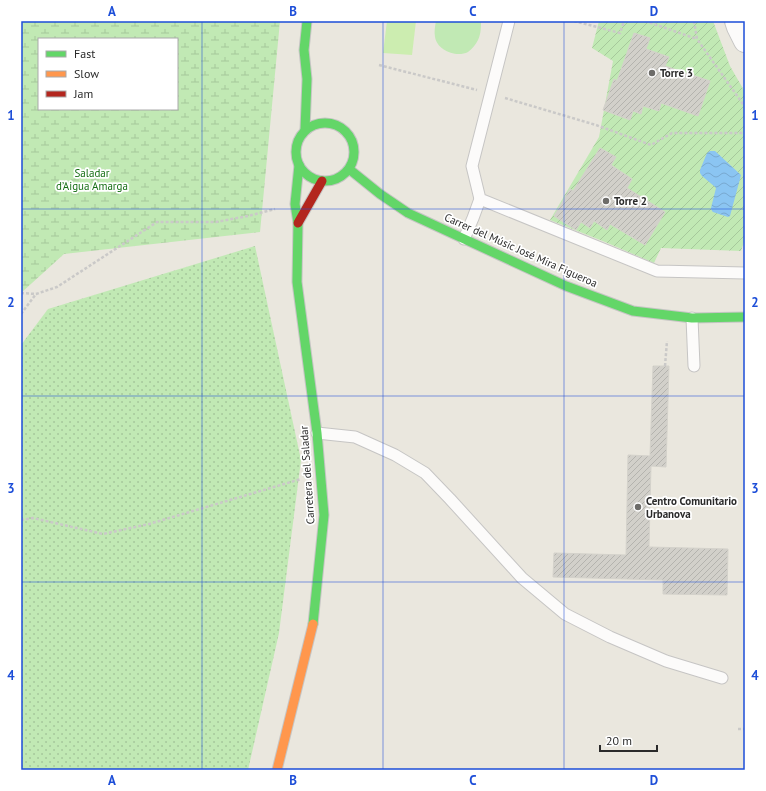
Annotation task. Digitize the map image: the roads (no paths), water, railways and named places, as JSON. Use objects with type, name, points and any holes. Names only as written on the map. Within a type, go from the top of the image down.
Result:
[{"type":"street","points":[[305,130],[307,79],[304,50],[307,21]]},
{"type":"street","points":[[736,21],[745,41]]},
{"type":"street","points":[[307,79],[316,96]]},
{"type":"street","points":[[325,113],[332,123]]},
{"type":"street","points":[[332,123],[341,127],[353,142],[353,161],[349,169],[341,176],[332,180],[322,181],[312,179],[304,173],[298,165],[296,146],[299,137],[305,130],[313,125],[332,123]]},
{"type":"street","name":"Carretera del Saladar","points":[[277,770],[313,626],[324,515],[317,433],[297,282],[298,223],[295,204],[298,165]]},
{"type":"street","name":"Carrer del Músic José Mira Figueroa","points":[[349,169],[380,194],[408,213],[566,286],[633,311],[692,318],[745,317]]},
{"type":"street","name":"Carretera del Saladar","points":[[298,223],[322,181]]},
{"type":"lane","points":[[464,239],[480,199],[472,166],[509,21]]},
{"type":"lane","points":[[480,199],[657,271],[745,273]]},
{"type":"lane","points":[[692,318],[694,366]]},
{"type":"lane","points":[[317,433],[355,437],[395,455],[425,473],[522,578],[565,614],[610,637],[666,661],[722,678]]},
{"type":"water","points":[[710,151],[715,151],[741,175],[730,216],[728,217],[712,211],[711,208],[716,188],[700,173],[707,153]]},
{"type":"place","name":"Torre 3","points":[[652,73]]},
{"type":"place","name":"Torre 2","points":[[606,201]]},
{"type":"place","name":"Centro Comunitario Urbanova","points":[[638,507]]},
{"type":"park label","name":"Saladar d’Aigua Amarga","points":[[92,179]]}]
